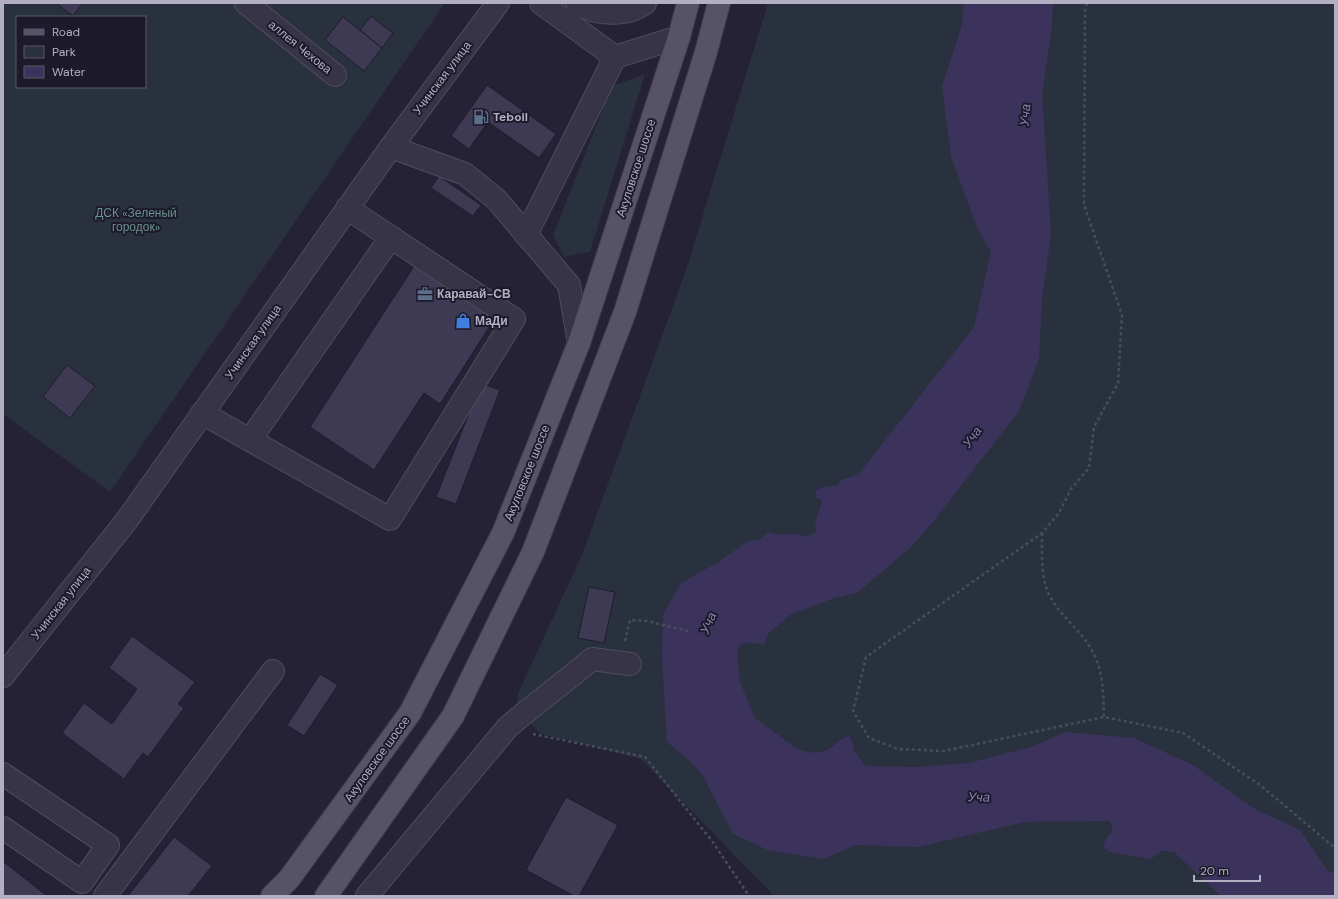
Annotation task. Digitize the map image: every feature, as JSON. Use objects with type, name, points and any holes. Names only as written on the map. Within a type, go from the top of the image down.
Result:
[{"type":"main road","name":"Акуловское шоссе","points":[[272,896],[289,879],[410,713],[503,533],[579,343],[679,37],[688,3]]},
{"type":"main road","points":[[326,896],[453,716],[533,552],[625,312],[706,52],[719,3]]},
{"type":"street","name":"аллея Чехова","points":[[246,3],[335,76]]},
{"type":"street","name":"Учинская улица","points":[[3,676],[127,520],[391,147],[498,3]]},
{"type":"street","points":[[541,3],[615,57]]},
{"type":"street","points":[[577,3],[581,6],[611,14],[637,10],[645,3]]},
{"type":"street","points":[[526,234],[615,57],[679,37]]},
{"type":"street","points":[[391,147],[465,174],[496,200],[569,285],[579,343]]},
{"type":"street","points":[[202,413],[390,519],[514,319],[348,208]]},
{"type":"street","points":[[250,440],[391,237]]},
{"type":"street","points":[[367,896],[507,728],[526,711],[563,684],[592,659],[624,663]]},
{"type":"street","points":[[105,896],[273,671]]},
{"type":"street","points":[[3,774],[108,845],[88,889],[3,828]]},
{"type":"path","points":[[1088,3],[1085,10],[1083,86],[1084,205],[1122,315],[1118,383],[1094,427],[1089,468],[1071,489],[1059,513],[1042,533],[866,657],[853,711],[869,738],[898,748],[944,751],[1104,717],[1183,733],[1260,785],[1335,848]]},
{"type":"path","points":[[1042,533],[1042,567],[1046,589],[1061,611],[1091,648],[1103,677],[1104,717]]},
{"type":"path","points":[[624,663],[630,620],[647,621],[691,632]]},
{"type":"path","points":[[507,728],[645,757],[712,841],[749,896]]},
{"type":"green space","name":"ДСК «Зеленый городок»","points":[[3,3],[445,3],[110,492],[3,414]]},
{"type":"green space","points":[[768,3],[1335,3],[1335,896],[774,896],[641,759],[539,733],[516,708],[518,693],[582,555],[686,270]]},
{"type":"green space","points":[[645,74],[590,252],[564,257],[553,235],[612,86]]},
{"type":"water","name":"Уча","points":[[964,3],[1053,3],[1051,34],[1042,94],[1051,234],[1042,298],[1039,359],[1019,411],[933,522],[910,548],[857,593],[834,598],[790,615],[768,634],[764,644],[750,643],[739,646],[737,656],[740,682],[755,718],[797,749],[820,752],[827,750],[842,739],[849,736],[853,743],[854,751],[866,766],[915,767],[969,763],[1034,746],[1065,732],[1134,738],[1193,765],[1253,808],[1300,830],[1327,870],[1335,874],[1335,896],[1221,896],[1174,852],[1161,851],[1151,859],[1109,852],[1103,847],[1106,839],[1113,831],[1110,821],[1024,822],[918,847],[856,845],[823,859],[768,850],[733,834],[703,776],[692,763],[667,742],[662,657],[663,615],[681,583],[717,563],[748,541],[759,540],[768,532],[774,534],[796,534],[807,537],[816,532],[815,523],[822,501],[816,497],[816,490],[824,487],[836,486],[843,479],[858,475],[974,327],[991,252],[978,230],[951,156],[942,86],[962,25]]},
{"type":"building","points":[[56,3],[83,3],[73,16]]},
{"type":"building","points":[[371,16],[393,33],[382,48],[360,30]]},
{"type":"building","points":[[343,17],[382,48],[364,71],[325,40]]},
{"type":"building","points":[[487,85],[556,134],[539,158],[488,122],[469,149],[451,136]]},
{"type":"building","points":[[439,176],[481,205],[473,216],[431,188]]},
{"type":"building","points":[[416,263],[497,315],[440,404],[424,393],[374,470],[310,427]]},
{"type":"building","points":[[67,365],[95,386],[70,418],[43,397]]},
{"type":"building","points":[[481,383],[500,390],[456,504],[436,497]]},
{"type":"building","points":[[589,587],[615,592],[604,643],[578,638]]},
{"type":"building","points":[[132,636],[195,682],[178,704],[184,708],[148,757],[143,753],[124,779],[62,733],[84,703],[112,724],[137,689],[109,668]]},
{"type":"building","points":[[320,674],[338,685],[304,736],[287,725]]},
{"type":"building","points":[[566,797],[618,825],[579,896],[574,896],[526,870]]},
{"type":"building","points":[[174,837],[212,866],[188,896],[128,896]]},
{"type":"building","points":[[3,861],[47,896],[3,896]]},
{"type":"place","name":"Teboil","points":[[481,117]]},
{"type":"place","name":"Каравай-СВ","points":[[425,294]]},
{"type":"place","name":"МаДи","points":[[463,321]]}]
